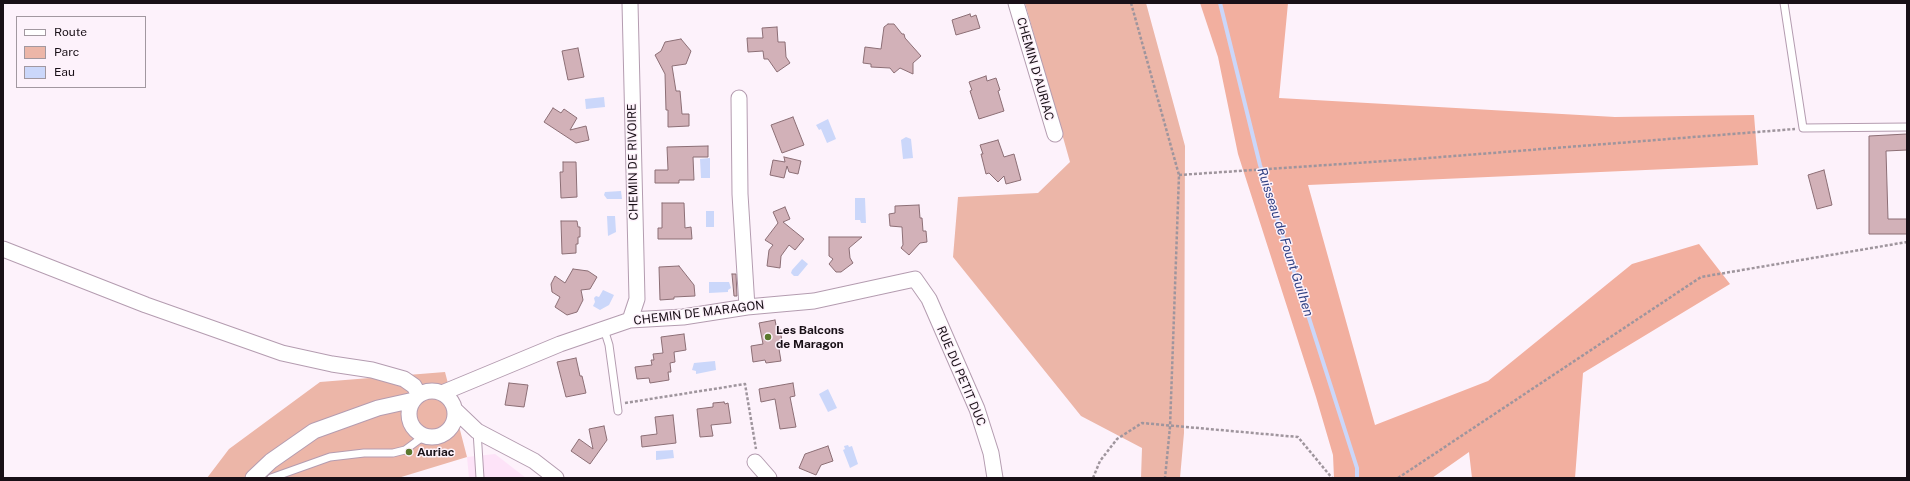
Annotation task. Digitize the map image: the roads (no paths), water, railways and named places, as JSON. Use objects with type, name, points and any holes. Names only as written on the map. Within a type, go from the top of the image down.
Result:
[{"type":"street","name":"CHEMIN DE RIVOIRE","points":[[630,3],[637,299],[630,320]]},
{"type":"street","name":"CHEMIN D'AURIAC","points":[[1016,3],[1055,134]]},
{"type":"street","points":[[739,98],[740,194],[747,307]]},
{"type":"street","points":[[3,249],[146,305],[282,353],[332,364],[372,370],[404,379],[414,386],[416,398],[409,412],[409,418],[417,432],[424,436],[438,437],[450,430],[475,428]]},
{"type":"street","name":"CHEMIN DE MARAGON","points":[[442,393],[560,344],[630,320],[683,317],[747,307],[814,301],[915,279]]},
{"type":"street","name":"RUE DU PETIT DUC","points":[[915,279],[929,299],[977,409],[991,453],[995,478]]},
{"type":"street","points":[[450,430],[456,417],[454,407],[467,383]]},
{"type":"street","points":[[253,478],[271,461],[314,431],[378,408],[416,398],[430,391],[442,393],[449,398],[454,407],[475,428],[534,461],[556,478]]},
{"type":"street","points":[[378,408],[409,418]]},
{"type":"street","points":[[755,462],[769,478]]},
{"type":"lane","points":[[1784,3],[1803,128],[1907,127]]},
{"type":"lane","points":[[604,329],[609,345],[617,408]]},
{"type":"lane","points":[[475,428],[480,478]]},
{"type":"lane","points":[[272,478],[330,457],[364,453],[393,453],[405,450],[424,436]]},
{"type":"water","points":[[604,97],[605,107],[586,109],[585,99]]},
{"type":"water","points":[[828,119],[836,139],[827,143],[821,129],[819,130],[816,125]]},
{"type":"water","points":[[906,137],[911,139],[913,158],[903,159],[901,140]]},
{"type":"water","points":[[710,158],[710,178],[701,178],[700,159]]},
{"type":"water","points":[[621,191],[622,199],[607,199],[604,195],[605,192]]},
{"type":"water","points":[[855,198],[865,198],[866,223],[861,223],[860,220],[855,220]]},
{"type":"water","points":[[706,211],[714,211],[714,227],[706,227]]},
{"type":"water","points":[[607,216],[615,216],[616,232],[608,236]]},
{"type":"water","points":[[802,259],[808,264],[798,276],[794,276],[791,273],[792,270]]},
{"type":"water","points":[[709,282],[729,282],[731,288],[728,292],[709,293]]},
{"type":"water","points":[[603,290],[614,295],[609,305],[600,310],[593,306],[595,302],[594,298],[596,296],[599,297]]},
{"type":"water","points":[[715,361],[716,370],[696,374],[696,371],[692,370],[694,363]]},
{"type":"water","points":[[828,389],[837,408],[828,412],[819,394]]},
{"type":"water","points":[[848,445],[849,447],[852,446],[858,464],[850,468],[843,450],[845,449],[844,446]]},
{"type":"water","points":[[673,450],[674,458],[656,460],[656,451]]},
{"type":"waterway","name":"Ruisseau de Fount Guilhen","points":[[1220,3],[1260,165],[1357,468],[1357,478]]},
{"type":"place","name":"Les Balcons de Maragon","points":[[768,337]]},
{"type":"place","name":"Auriac","points":[[409,452]]}]
